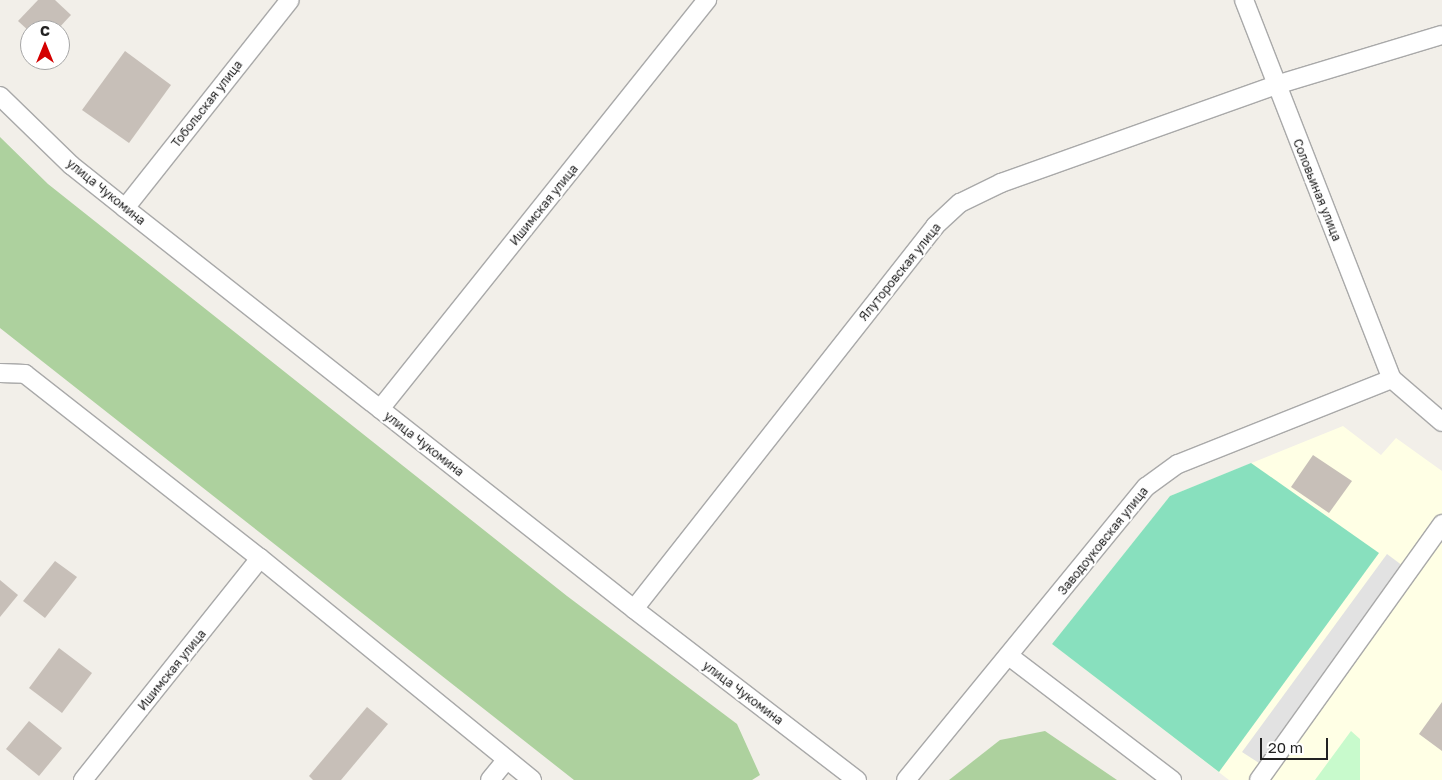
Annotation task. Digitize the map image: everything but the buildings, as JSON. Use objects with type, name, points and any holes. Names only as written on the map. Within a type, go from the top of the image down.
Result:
[{"type":"street","name":"Тобольская улица","points":[[125,208],[290,0]]},
{"type":"street","name":"Ишимская улица","points":[[380,410],[707,0]]},
{"type":"street","name":"Соловьиная улица","points":[[1244,0],[1392,379]]},
{"type":"street","name":"Ялуторовская улица","points":[[634,609],[935,226],[960,203],[1001,182],[1276,84],[1442,35]]},
{"type":"street","name":"улица Чукомина","points":[[0,96],[71,165],[634,609],[857,780]]},
{"type":"street","points":[[0,374],[25,374],[260,558],[532,780]]},
{"type":"street","points":[[1392,379],[1442,422]]},
{"type":"street","name":"Заводоуковская улица","points":[[906,780],[1146,487],[1178,464],[1392,379]]},
{"type":"street","points":[[1259,780],[1442,524]]},
{"type":"street","name":"Ишимская улица","points":[[83,780],[260,558]]},
{"type":"street","points":[[1009,656],[1172,780]]},
{"type":"street","points":[[490,780],[506,760]]},
{"type":"shaded area","points":[[1343,426],[1381,455],[1396,438],[1442,471],[1442,780],[1229,780],[1052,644],[1170,496]]},
{"type":"shaded area","points":[[1387,554],[1403,566],[1259,763],[1242,752]]},
{"type":"green space","points":[[0,137],[48,184],[567,596],[737,724],[760,775],[752,780],[574,780],[0,328]]},
{"type":"green space","points":[[1251,463],[1379,553],[1219,772],[1052,644],[1170,496]]},
{"type":"green space","points":[[1045,731],[1117,780],[949,780],[1000,740]]},
{"type":"green space","points":[[1351,731],[1360,739],[1360,780],[1315,780]]}]
